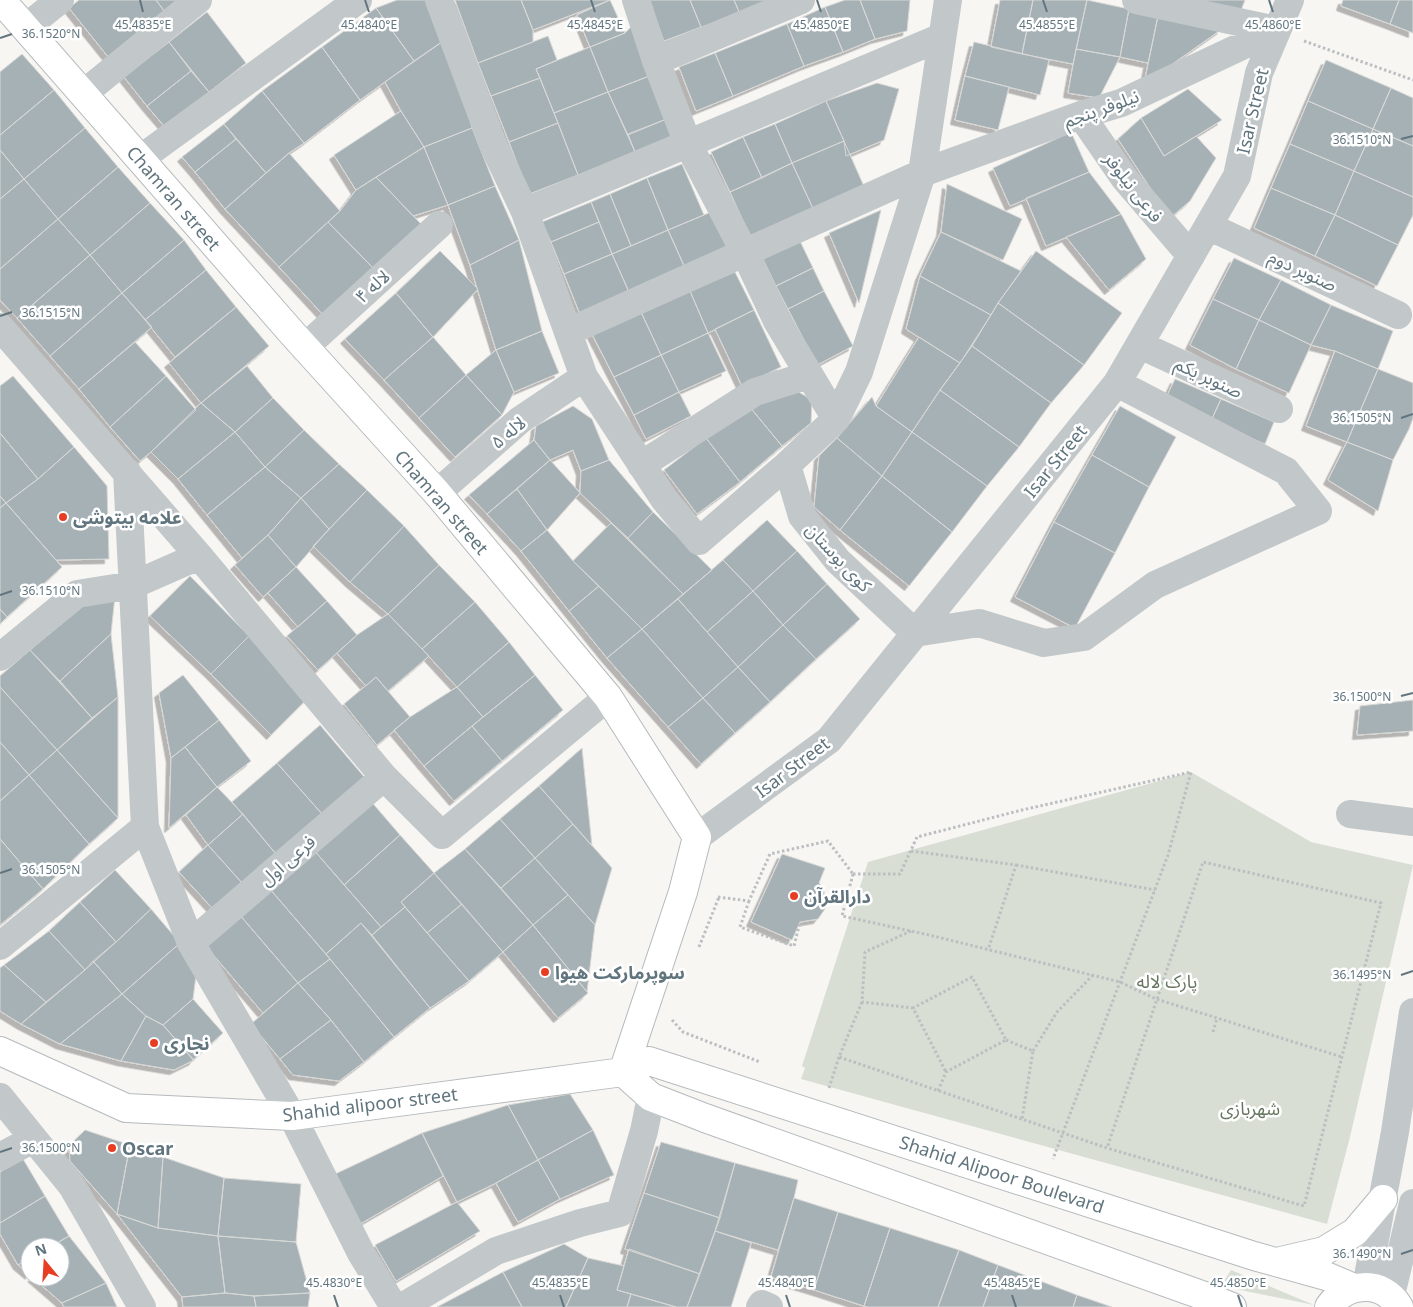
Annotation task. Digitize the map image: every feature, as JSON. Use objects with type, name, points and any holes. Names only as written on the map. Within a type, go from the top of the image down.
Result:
[{"type":"main road","name":"Chamran street","points":[[1,0],[304,348],[437,493],[608,697],[697,837]]},
{"type":"main road","points":[[697,837],[683,892],[623,1072],[651,1097],[1232,1307]]},
{"type":"main road","name":"Shahid alipoor street","points":[[0,1052],[126,1108],[292,1116],[623,1072],[649,1061]]},
{"type":"main road","name":"Shahid Alipoor Boulevard","points":[[649,1061],[1326,1276],[1386,1297]]},
{"type":"main road","points":[[1277,1262],[1324,1251],[1355,1232],[1383,1199]]},
{"type":"main road","points":[[1329,1307],[1343,1292],[1386,1297]]},
{"type":"street","points":[[25,28],[60,0]]},
{"type":"street","points":[[83,94],[198,0]]},
{"type":"street","points":[[140,159],[358,0]]},
{"type":"street","points":[[439,0],[492,142],[525,212],[584,378],[664,499],[699,541],[787,465],[836,419],[859,372],[922,173],[948,0]]},
{"type":"street","points":[[636,0],[656,61],[688,144],[746,253],[777,321],[836,419]]},
{"type":"street","points":[[656,61],[801,0]]},
{"type":"street","points":[[1136,0],[1276,30]]},
{"type":"street","name":"Isar Street","points":[[697,837],[829,740],[1118,383],[1237,176],[1259,73],[1290,0]]},
{"type":"street","name":"نیلوفر پنجم","points":[[568,332],[922,173],[1081,115],[1121,103],[1276,30]]},
{"type":"street","points":[[525,212],[942,37]]},
{"type":"street","name":"فرعی نیلوفر","points":[[1081,115],[1125,179],[1190,256]]},
{"type":"street","name":"لاله ۴","points":[[304,348],[439,225]]},
{"type":"street","name":"صنوبر دوم","points":[[1208,226],[1398,315]]},
{"type":"street","points":[[5,345],[87,428],[127,472],[384,777],[442,836],[608,697]]},
{"type":"street","name":"صنوبر یکم","points":[[1140,345],[1279,409]]},
{"type":"street","points":[[641,465],[755,392],[809,375]]},
{"type":"street","name":"لاله ۵","points":[[437,493],[520,420],[584,378]]},
{"type":"street","points":[[915,633],[979,623],[1044,643],[1084,637],[1155,585],[1318,510],[1286,471],[1118,383]]},
{"type":"street","name":"کوی بوستان","points":[[787,465],[802,516],[838,561],[915,633]]},
{"type":"street","points":[[127,472],[134,585],[144,827],[191,942],[292,1116],[360,1253],[394,1307]]},
{"type":"street","points":[[0,657],[77,594],[134,585],[199,556]]},
{"type":"street","name":"فرعی اول","points":[[191,942],[384,777]]},
{"type":"street","points":[[1350,814],[1413,822]]},
{"type":"street","points":[[0,946],[144,827]]},
{"type":"street","points":[[1386,1297],[1383,1199],[1413,1012]]},
{"type":"street","points":[[0,1097],[72,1186],[142,1307]]},
{"type":"street","points":[[402,1307],[496,1251],[580,1223],[620,1213],[644,1131],[651,1097]]},
{"type":"street","points":[[0,1157],[33,1139]]},
{"type":"street","points":[[1386,1297],[1413,1204]]},
{"type":"street","points":[[760,1307],[762,1304],[769,1307]]},
{"type":"path","points":[[1276,30],[1413,80]]},
{"type":"path","points":[[853,874],[900,874],[918,837],[1022,810],[1190,772],[1168,855],[1042,1187]]},
{"type":"path","points":[[800,922],[794,946],[740,927],[749,901],[770,854],[828,841],[853,874]]},
{"type":"path","points":[[911,851],[1016,865],[1155,890]]},
{"type":"path","points":[[839,1057],[1107,1148],[1304,1206],[1381,903],[1202,862],[1107,1148]]},
{"type":"path","points":[[988,950],[1016,865]]},
{"type":"path","points":[[853,874],[842,916],[912,931],[1120,982],[1156,999],[1342,1058]]},
{"type":"path","points":[[683,892],[749,901]]},
{"type":"path","points":[[828,1090],[839,1057],[862,1002],[864,952],[912,931]]},
{"type":"path","points":[[1022,1119],[1033,1051],[1057,1012],[1093,975]]},
{"type":"path","points":[[862,1002],[913,1008],[972,977],[1006,1040],[1033,1051]]},
{"type":"path","points":[[913,1008],[946,1072]]},
{"type":"path","points":[[1213,1032],[1217,1018]]},
{"type":"path","points":[[683,1032],[761,1063]]},
{"type":"path","points":[[938,1091],[946,1072],[1006,1040]]},
{"type":"green space","name":"پارک لاله","points":[[1191,772],[1311,842],[1413,865],[1350,1137],[1327,1224],[801,1079],[805,1068],[802,1066],[868,862]]},
{"type":"green space","points":[[1231,1270],[1314,1305],[1221,1286]]},
{"type":"building","points":[[79,0],[156,0],[165,12],[109,58],[69,8]]},
{"type":"building","points":[[156,0],[180,0],[165,12]]},
{"type":"building","points":[[397,0],[435,0],[449,37],[414,61],[376,8]]},
{"type":"building","points":[[455,0],[521,0],[533,30],[533,42],[478,63]]},
{"type":"building","points":[[521,0],[610,0],[533,30]]},
{"type":"building","points":[[610,0],[625,33],[590,47],[577,15]]},
{"type":"building","points":[[648,0],[690,0],[701,27],[664,41]]},
{"type":"building","points":[[690,0],[734,0],[740,14],[701,27]]},
{"type":"building","points":[[734,0],[772,0],[740,14]]},
{"type":"building","points":[[845,0],[860,0],[875,39],[843,52],[825,7]]},
{"type":"building","points":[[860,0],[910,0],[907,31],[875,39]]},
{"type":"building","points":[[1000,0],[1033,0],[1022,54],[991,47]]},
{"type":"building","points":[[1033,0],[1087,0],[1073,64],[1022,54]]},
{"type":"building","points":[[1087,0],[1129,9],[1120,57],[1076,49]]},
{"type":"building","points":[[1192,0],[1245,0],[1240,13]]},
{"type":"building","points":[[1343,0],[1399,0],[1390,24],[1341,6]]},
{"type":"building","points":[[1399,0],[1413,0],[1413,33],[1390,24]]},
{"type":"building","points":[[825,7],[843,52],[804,66],[787,24]]},
{"type":"building","points":[[376,8],[414,61],[360,100],[322,47]]},
{"type":"building","points":[[1129,9],[1158,16],[1148,63],[1120,57]]},
{"type":"building","points":[[207,12],[246,63],[209,92],[169,42]]},
{"type":"building","points":[[1158,16],[1222,29],[1144,84]]},
{"type":"building","points":[[787,24],[804,66],[733,96],[715,53]]},
{"type":"building","points":[[631,27],[652,75],[608,92],[590,47],[625,33]]},
{"type":"building","points":[[548,36],[557,60],[536,69],[540,78],[491,96],[478,63]]},
{"type":"building","points":[[449,37],[472,128],[424,147],[385,82]]},
{"type":"building","points":[[169,42],[191,71],[147,106],[124,77]]},
{"type":"building","points":[[974,42],[1049,60],[1040,95],[965,76]]},
{"type":"building","points":[[322,47],[360,100],[304,143],[262,91]]},
{"type":"building","points":[[590,47],[608,92],[554,113],[536,69]]},
{"type":"building","points":[[1076,49],[1120,57],[1099,98],[1068,93]]},
{"type":"building","points":[[715,53],[733,96],[696,111],[679,67]]},
{"type":"building","points":[[22,54],[54,90],[0,135],[0,72]]},
{"type":"building","points":[[1326,60],[1391,88],[1373,129],[1308,101]]},
{"type":"building","points":[[191,71],[209,92],[165,127],[147,106]]},
{"type":"building","points":[[652,75],[669,118],[628,135],[608,92]]},
{"type":"building","points":[[965,76],[1009,87],[998,130],[955,120]]},
{"type":"building","points":[[540,78],[558,123],[509,142],[491,96]]},
{"type":"building","points":[[877,83],[899,89],[884,140],[846,156],[844,141],[826,101]]},
{"type":"building","points":[[1391,88],[1413,98],[1413,146],[1373,129]]},
{"type":"building","points":[[1188,89],[1222,120],[1164,156],[1141,118]]},
{"type":"building","points":[[54,90],[85,128],[24,179],[0,150],[0,135]]},
{"type":"building","points":[[262,91],[304,143],[266,173],[224,124]]},
{"type":"building","points":[[608,92],[635,152],[578,175],[554,113]]},
{"type":"building","points":[[826,101],[844,141],[792,163],[775,124]]},
{"type":"building","points":[[1308,101],[1373,129],[1354,171],[1290,144]]},
{"type":"building","points":[[401,111],[424,147],[356,190],[334,155]]},
{"type":"building","points":[[669,118],[675,136],[635,152],[628,134]]},
{"type":"building","points":[[1141,118],[1164,156],[1196,136],[1216,158],[1190,201],[1170,218],[1118,139]]},
{"type":"building","points":[[558,123],[578,175],[529,194],[509,142]]},
{"type":"building","points":[[224,124],[236,139],[195,172],[182,157]]},
{"type":"building","points":[[775,124],[792,163],[762,178],[743,137]]},
{"type":"building","points":[[85,128],[118,167],[58,219],[24,179]]},
{"type":"building","points":[[472,128],[495,186],[448,205],[424,147]]},
{"type":"building","points":[[1373,129],[1413,146],[1413,197],[1354,171]]},
{"type":"building","points":[[1071,132],[1089,172],[1010,206],[993,168]]},
{"type":"building","points":[[743,137],[762,178],[730,192],[711,152]]},
{"type":"building","points":[[236,139],[266,173],[225,209],[195,172]]},
{"type":"building","points":[[844,141],[866,191],[816,215],[792,163]]},
{"type":"building","points":[[1290,144],[1354,171],[1335,215],[1271,188]]},
{"type":"building","points":[[424,147],[448,205],[413,216],[376,177]]},
{"type":"building","points":[[0,150],[24,179],[0,199]]},
{"type":"building","points":[[289,153],[340,211],[279,267],[225,209]]},
{"type":"building","points":[[792,163],[816,215],[754,245],[730,192]]},
{"type":"building","points":[[682,164],[704,215],[668,230],[647,178]]},
{"type":"building","points":[[118,167],[150,203],[90,255],[58,219]]},
{"type":"building","points":[[1354,171],[1413,197],[1413,215],[1398,245],[1335,215]]},
{"type":"building","points":[[1089,172],[1121,214],[1046,246],[1026,198]]},
{"type":"building","points":[[376,177],[422,225],[375,270],[328,222],[340,211],[356,190]]},
{"type":"building","points":[[647,178],[668,230],[631,246],[610,194]]},
{"type":"building","points":[[24,179],[58,219],[0,269],[0,199]]},
{"type":"building","points":[[947,184],[1022,219],[1003,260],[941,232]]},
{"type":"building","points":[[495,186],[519,240],[470,265],[448,205]]},
{"type":"building","points":[[1271,188],[1335,215],[1315,256],[1254,228]]},
{"type":"building","points":[[610,194],[631,246],[612,254],[591,202]]},
{"type":"building","points":[[591,202],[599,222],[551,242],[542,222]]},
{"type":"building","points":[[150,203],[184,240],[122,293],[90,255]]},
{"type":"building","points":[[881,210],[859,303],[829,233]]},
{"type":"building","points":[[711,212],[728,250],[685,268],[668,230]]},
{"type":"building","points":[[1121,214],[1146,259],[1109,290],[1066,237]]},
{"type":"building","points":[[1335,215],[1398,245],[1377,286],[1315,256]]},
{"type":"building","points":[[58,219],[90,255],[17,318],[0,300],[0,269]]},
{"type":"building","points":[[328,222],[375,270],[326,318],[279,267]]},
{"type":"building","points":[[599,222],[612,254],[564,274],[551,242]]},
{"type":"building","points":[[668,230],[685,268],[629,292],[612,254]]},
{"type":"building","points":[[941,232],[1021,271],[991,315],[920,276]]},
{"type":"building","points":[[799,239],[813,268],[776,286],[762,257]]},
{"type":"building","points":[[184,240],[206,270],[145,320],[122,293]]},
{"type":"building","points":[[519,240],[542,331],[496,350],[470,265]]},
{"type":"building","points":[[440,251],[478,289],[433,337],[396,293]]},
{"type":"building","points":[[1036,251],[1122,313],[1084,365],[998,303]]},
{"type":"building","points":[[612,254],[629,292],[580,314],[564,274]]},
{"type":"building","points":[[90,255],[122,293],[50,356],[17,318]]},
{"type":"building","points":[[1234,258],[1281,280],[1259,320],[1213,299]]},
{"type":"building","points":[[813,268],[824,291],[788,309],[776,286]]},
{"type":"building","points":[[206,270],[236,307],[175,357],[145,320]]},
{"type":"building","points":[[735,272],[754,310],[708,333],[690,291]]},
{"type":"building","points":[[920,276],[991,315],[960,363],[906,329]]},
{"type":"building","points":[[1281,280],[1331,305],[1311,345],[1259,320]]},
{"type":"building","points":[[690,291],[708,333],[661,355],[641,312]]},
{"type":"building","points":[[824,291],[853,346],[817,365],[788,309]]},
{"type":"building","points":[[122,293],[152,327],[79,389],[50,356]]},
{"type":"building","points":[[396,293],[433,337],[384,380],[345,339]]},
{"type":"building","points":[[1213,299],[1259,320],[1236,369],[1190,345]]},
{"type":"building","points":[[998,303],[1084,365],[1051,403],[972,346]]},
{"type":"building","points":[[1331,305],[1393,331],[1378,369],[1335,351],[1311,345]]},
{"type":"building","points":[[236,307],[269,346],[201,403],[169,363]]},
{"type":"building","points":[[754,310],[781,367],[742,386],[715,329]]},
{"type":"building","points":[[641,312],[661,355],[614,377],[592,334]]},
{"type":"building","points":[[1259,320],[1311,345],[1289,393],[1236,369]]},
{"type":"building","points":[[542,331],[559,373],[514,392],[496,350]]},
{"type":"building","points":[[708,333],[726,371],[679,392],[661,355]]},
{"type":"building","points":[[433,337],[466,375],[419,418],[384,380]]},
{"type":"building","points":[[919,337],[960,363],[912,432],[876,406]]},
{"type":"building","points":[[135,342],[166,376],[110,427],[79,389]]},
{"type":"building","points":[[972,346],[1051,403],[1019,447],[940,390]]},
{"type":"building","points":[[496,350],[514,392],[502,415],[466,375]]},
{"type":"building","points":[[1335,351],[1378,369],[1347,442],[1306,426]]},
{"type":"building","points":[[661,355],[679,392],[634,415],[614,377]]},
{"type":"building","points":[[247,366],[273,398],[235,432],[201,403]]},
{"type":"building","points":[[1378,369],[1413,383],[1413,418],[1393,460],[1347,442]]},
{"type":"building","points":[[466,375],[502,415],[455,457],[419,418]]},
{"type":"building","points":[[13,376],[74,447],[38,479],[0,433],[0,386]]},
{"type":"building","points":[[166,376],[196,410],[140,461],[110,427]]},
{"type":"building","points":[[1175,379],[1221,399],[1211,421],[1165,400]]},
{"type":"building","points":[[940,390],[1019,447],[987,486],[912,432]]},
{"type":"building","points":[[797,391],[812,400],[811,423],[782,446],[749,406]]},
{"type":"building","points":[[679,392],[691,416],[646,439],[634,415]]},
{"type":"building","points":[[872,397],[876,406],[912,432],[882,476],[837,438]]},
{"type":"building","points":[[273,398],[304,430],[265,467],[235,432]]},
{"type":"building","points":[[1221,399],[1274,422],[1265,444],[1211,421]]},
{"type":"building","points":[[201,403],[235,432],[178,479],[151,452]]},
{"type":"building","points":[[573,406],[592,419],[609,460],[581,471],[573,450],[550,460],[534,440],[536,426]]},
{"type":"building","points":[[749,406],[782,446],[740,482],[706,438]]},
{"type":"building","points":[[1120,406],[1176,437],[1149,487],[1092,455]]},
{"type":"building","points":[[304,430],[339,464],[301,498],[265,467]]},
{"type":"building","points":[[235,432],[265,467],[207,515],[178,479]]},
{"type":"building","points":[[912,432],[987,486],[952,532],[882,476]]},
{"type":"building","points":[[0,433],[38,479],[6,503],[0,496]]},
{"type":"building","points":[[706,438],[740,482],[697,514],[664,470]]},
{"type":"building","points":[[837,438],[882,476],[840,530],[814,507],[819,456]]},
{"type":"building","points":[[534,440],[550,460],[487,514],[469,495]]},
{"type":"building","points":[[1347,442],[1393,460],[1378,511],[1328,480]]},
{"type":"building","name":"علامه بیتوشی","points":[[74,447],[107,486],[109,559],[56,560],[6,503],[38,479]]},
{"type":"building","points":[[1092,455],[1149,487],[1115,553],[1054,522]]},
{"type":"building","points":[[550,460],[580,493],[547,530],[517,489]]},
{"type":"building","points":[[609,460],[653,512],[628,538],[580,493],[581,471]]},
{"type":"building","points":[[339,464],[367,490],[329,529],[301,498]]},
{"type":"building","points":[[265,467],[301,498],[268,535],[242,558],[207,515]]},
{"type":"building","points":[[882,476],[952,532],[909,586],[840,530]]},
{"type":"building","points":[[517,489],[547,530],[521,551],[487,514]]},
{"type":"building","points":[[367,490],[404,526],[350,582],[313,546]]},
{"type":"building","points":[[0,496],[6,503],[0,508]]},
{"type":"building","points":[[301,498],[329,529],[296,567],[268,535]]},
{"type":"building","points":[[6,503],[62,567],[7,617],[0,609],[0,508]]},
{"type":"building","points":[[653,512],[712,570],[683,594],[628,538]]},
{"type":"building","points":[[767,520],[797,551],[753,591],[723,560]]},
{"type":"building","points":[[1054,522],[1115,553],[1075,628],[1015,597]]},
{"type":"building","points":[[611,523],[683,594],[642,629],[573,561]]},
{"type":"building","points":[[404,526],[439,565],[388,614],[350,582]]},
{"type":"building","points":[[547,530],[573,561],[599,586],[569,611],[521,551]]},
{"type":"building","points":[[268,535],[296,567],[263,597],[235,565]]},
{"type":"building","points":[[797,551],[827,584],[783,625],[753,591]]},
{"type":"building","points":[[723,560],[753,591],[707,632],[678,599]]},
{"type":"building","points":[[439,565],[475,602],[422,649],[388,614]]},
{"type":"building","points":[[296,567],[327,601],[298,627],[268,593]]},
{"type":"building","points":[[190,576],[249,636],[211,674],[150,616]]},
{"type":"building","points":[[827,584],[860,619],[816,659],[783,625]]},
{"type":"building","points":[[599,586],[642,629],[607,658],[569,611]]},
{"type":"building","points":[[753,591],[783,625],[738,667],[707,632]]},
{"type":"building","points":[[115,596],[111,634],[60,681],[30,650],[94,597]]},
{"type":"building","points":[[678,599],[738,667],[703,698],[642,629]]},
{"type":"building","points":[[327,601],[357,635],[318,670],[287,636]]},
{"type":"building","points":[[475,602],[509,642],[457,687],[422,649]]},
{"type":"building","points":[[0,609],[7,617],[0,624]]},
{"type":"building","points":[[388,614],[429,656],[388,691],[376,677],[366,686],[337,653],[357,635]]},
{"type":"building","points":[[783,625],[816,659],[770,702],[738,667]]},
{"type":"building","points":[[642,629],[703,698],[668,727],[607,658]]},
{"type":"building","points":[[111,634],[118,697],[92,718],[60,681]]},
{"type":"building","points":[[249,636],[309,697],[271,735],[211,674]]},
{"type":"building","points":[[509,642],[535,675],[483,717],[457,687]]},
{"type":"building","points":[[30,650],[92,718],[57,750],[0,687],[0,676]]},
{"type":"building","points":[[738,667],[770,702],[735,733],[703,698]]},
{"type":"building","points":[[183,675],[219,720],[171,758],[159,693]]},
{"type":"building","points":[[535,675],[563,710],[502,761],[472,726]]},
{"type":"building","points":[[376,677],[410,717],[377,745],[344,704]]},
{"type":"building","points":[[0,687],[57,750],[29,775],[0,742]]},
{"type":"building","points":[[457,687],[483,717],[424,766],[394,730],[410,717]]},
{"type":"building","points":[[118,697],[118,818],[57,750]]},
{"type":"building","points":[[703,698],[735,733],[701,764],[668,727]]},
{"type":"building","points":[[1413,700],[1413,731],[1357,735],[1360,706]]},
{"type":"building","points":[[219,720],[251,761],[217,787],[185,747]]},
{"type":"building","points":[[320,725],[365,778],[322,814],[277,763]]},
{"type":"building","points":[[472,726],[502,761],[454,801],[424,766]]},
{"type":"building","points":[[0,742],[29,775],[0,801]]},
{"type":"building","points":[[185,747],[217,787],[169,828],[171,758]]},
{"type":"building","points":[[582,748],[592,846],[539,786]]},
{"type":"building","points":[[57,750],[118,818],[89,844],[29,775]]},
{"type":"building","points":[[277,763],[322,814],[276,854],[232,802]]},
{"type":"building","points":[[29,775],[89,844],[43,889],[0,839],[0,801]]},
{"type":"building","points":[[539,786],[573,824],[535,858],[500,819]]},
{"type":"building","points":[[217,787],[243,814],[208,845],[186,815]]},
{"type":"building","points":[[369,799],[400,835],[344,885],[313,849]]},
{"type":"building","points":[[243,814],[276,854],[242,883],[208,845]]},
{"type":"building","points":[[500,819],[535,858],[501,888],[465,849]]},
{"type":"building","points":[[573,824],[612,868],[595,925],[535,858]]},
{"type":"building","points":[[400,835],[434,873],[401,902],[405,907],[381,927],[344,885]]},
{"type":"building","points":[[0,839],[43,889],[0,925]]},
{"type":"building","points":[[208,845],[242,883],[213,909],[179,872]]},
{"type":"building","points":[[313,849],[381,927],[372,935],[361,923],[326,954],[269,888]]},
{"type":"building","points":[[465,849],[533,925],[503,952],[434,873]]},
{"type":"building","name":"دارالقرآن","points":[[782,854],[825,868],[819,883],[823,887],[827,906],[818,919],[800,922],[792,940],[751,922]]},
{"type":"building","points":[[535,858],[568,895],[533,925],[501,888]]},
{"type":"building","points":[[115,870],[151,909],[116,942],[80,902]]},
{"type":"building","points":[[434,873],[462,904],[427,933],[401,902]]},
{"type":"building","points":[[269,888],[330,959],[298,983],[239,914]]},
{"type":"building","points":[[568,895],[595,925],[587,992],[533,925]]},
{"type":"building","points":[[80,902],[116,942],[85,970],[49,931]]},
{"type":"building","points":[[462,904],[503,952],[469,981],[427,933]]},
{"type":"building","points":[[405,907],[469,981],[430,1008],[372,935]]},
{"type":"building","points":[[151,909],[180,943],[122,994],[93,961]]},
{"type":"building","points":[[239,914],[298,983],[263,1013],[204,944]]},
{"type":"building","points":[[361,923],[430,1008],[394,1037],[326,954]]},
{"type":"building","name":"سوپرمارکت هیوا","points":[[533,925],[588,993],[558,1018],[503,952]]},
{"type":"building","points":[[49,931],[85,970],[46,1002],[4,965]]},
{"type":"building","points":[[180,943],[197,968],[193,999],[163,1025],[146,1016],[122,994]]},
{"type":"building","points":[[330,959],[394,1037],[364,1062],[331,1020],[298,983]]},
{"type":"building","points":[[93,961],[122,994],[60,1044],[21,1024],[85,970]]},
{"type":"building","points":[[4,965],[46,1002],[21,1024],[0,1011],[0,968]]},
{"type":"building","points":[[298,983],[331,1020],[280,1059],[251,1024]]},
{"type":"building","points":[[122,994],[146,1016],[121,1061],[60,1044]]},
{"type":"building","points":[[193,999],[223,1033],[193,1060],[163,1025]]},
{"type":"building","name":"نجاری","points":[[146,1016],[163,1025],[194,1060],[174,1070],[121,1061]]},
{"type":"building","points":[[331,1020],[364,1062],[339,1081],[293,1075],[280,1059]]},
{"type":"building","points":[[570,1094],[593,1130],[538,1160],[508,1105]]},
{"type":"building","points":[[508,1105],[538,1160],[457,1202],[422,1133]]},
{"type":"building","points":[[85,1130],[130,1145],[117,1214],[70,1161],[69,1146]]},
{"type":"building","points":[[593,1130],[614,1175],[560,1199],[538,1160]]},
{"type":"building","points":[[422,1133],[443,1176],[360,1224],[331,1176]]},
{"type":"building","points":[[661,1142],[735,1163],[720,1218],[644,1193]]},
{"type":"building","points":[[130,1145],[163,1157],[158,1228],[117,1214]]},
{"type":"building","points":[[163,1157],[224,1178],[218,1236],[158,1228]]},
{"type":"building","points":[[23,1159],[45,1196],[0,1223],[0,1172]]},
{"type":"building","points":[[538,1160],[560,1199],[518,1222],[496,1183]]},
{"type":"building","points":[[735,1163],[798,1180],[778,1250],[715,1231]]},
{"type":"building","points":[[224,1178],[301,1184],[296,1242],[218,1236]]},
{"type":"building","points":[[644,1193],[720,1218],[700,1274],[625,1249]]},
{"type":"building","points":[[45,1196],[69,1236],[20,1237],[20,1264],[18,1265],[0,1234],[0,1223]]},
{"type":"building","points":[[794,1198],[838,1212],[814,1290],[771,1277]]},
{"type":"building","points":[[457,1202],[480,1231],[396,1281],[375,1245]]},
{"type":"building","points":[[838,1212],[890,1228],[864,1306],[814,1290]]},
{"type":"building","points":[[117,1214],[158,1228],[218,1236],[225,1293],[182,1297]]},
{"type":"building","points":[[890,1228],[959,1250],[938,1307],[864,1306]]},
{"type":"building","points":[[715,1231],[751,1243],[731,1307],[687,1307]]},
{"type":"building","points":[[218,1236],[296,1242],[310,1293],[254,1296],[225,1293]]},
{"type":"building","points":[[70,1237],[106,1283],[62,1303],[44,1287],[70,1287]]},
{"type":"building","points":[[564,1244],[588,1258],[566,1307],[522,1307],[503,1272]]},
{"type":"building","points":[[629,1249],[700,1274],[687,1307],[676,1307],[617,1290]]},
{"type":"building","points":[[959,1250],[998,1265],[983,1307],[938,1307]]},
{"type":"building","points":[[588,1258],[624,1266],[617,1290],[631,1294],[627,1307],[566,1307]]},
{"type":"building","points":[[998,1265],[1077,1295],[1073,1307],[983,1307]]},
{"type":"building","points":[[503,1272],[522,1307],[437,1307]]},
{"type":"building","points":[[106,1283],[117,1307],[64,1307],[62,1303]]},
{"type":"building","points":[[225,1293],[254,1296],[256,1307],[183,1307],[182,1297]]},
{"type":"building","points":[[310,1293],[308,1307],[256,1307],[254,1296]]},
{"type":"building","points":[[631,1294],[676,1307],[627,1307]]},
{"type":"building","points":[[1077,1295],[1112,1307],[1073,1307]]},
{"type":"place","name":"علامه بیتوشی","points":[[63,517]]},
{"type":"place","name":"دارالقرآن","points":[[794,896]]},
{"type":"place","name":"سوپرمارکت هیوا","points":[[545,972]]},
{"type":"place","name":"نجاری","points":[[154,1043]]},
{"type":"place","name":"Oscar","points":[[112,1148]]},
{"type":"park label","name":"شهربازی","points":[[1250,1108]]}]
